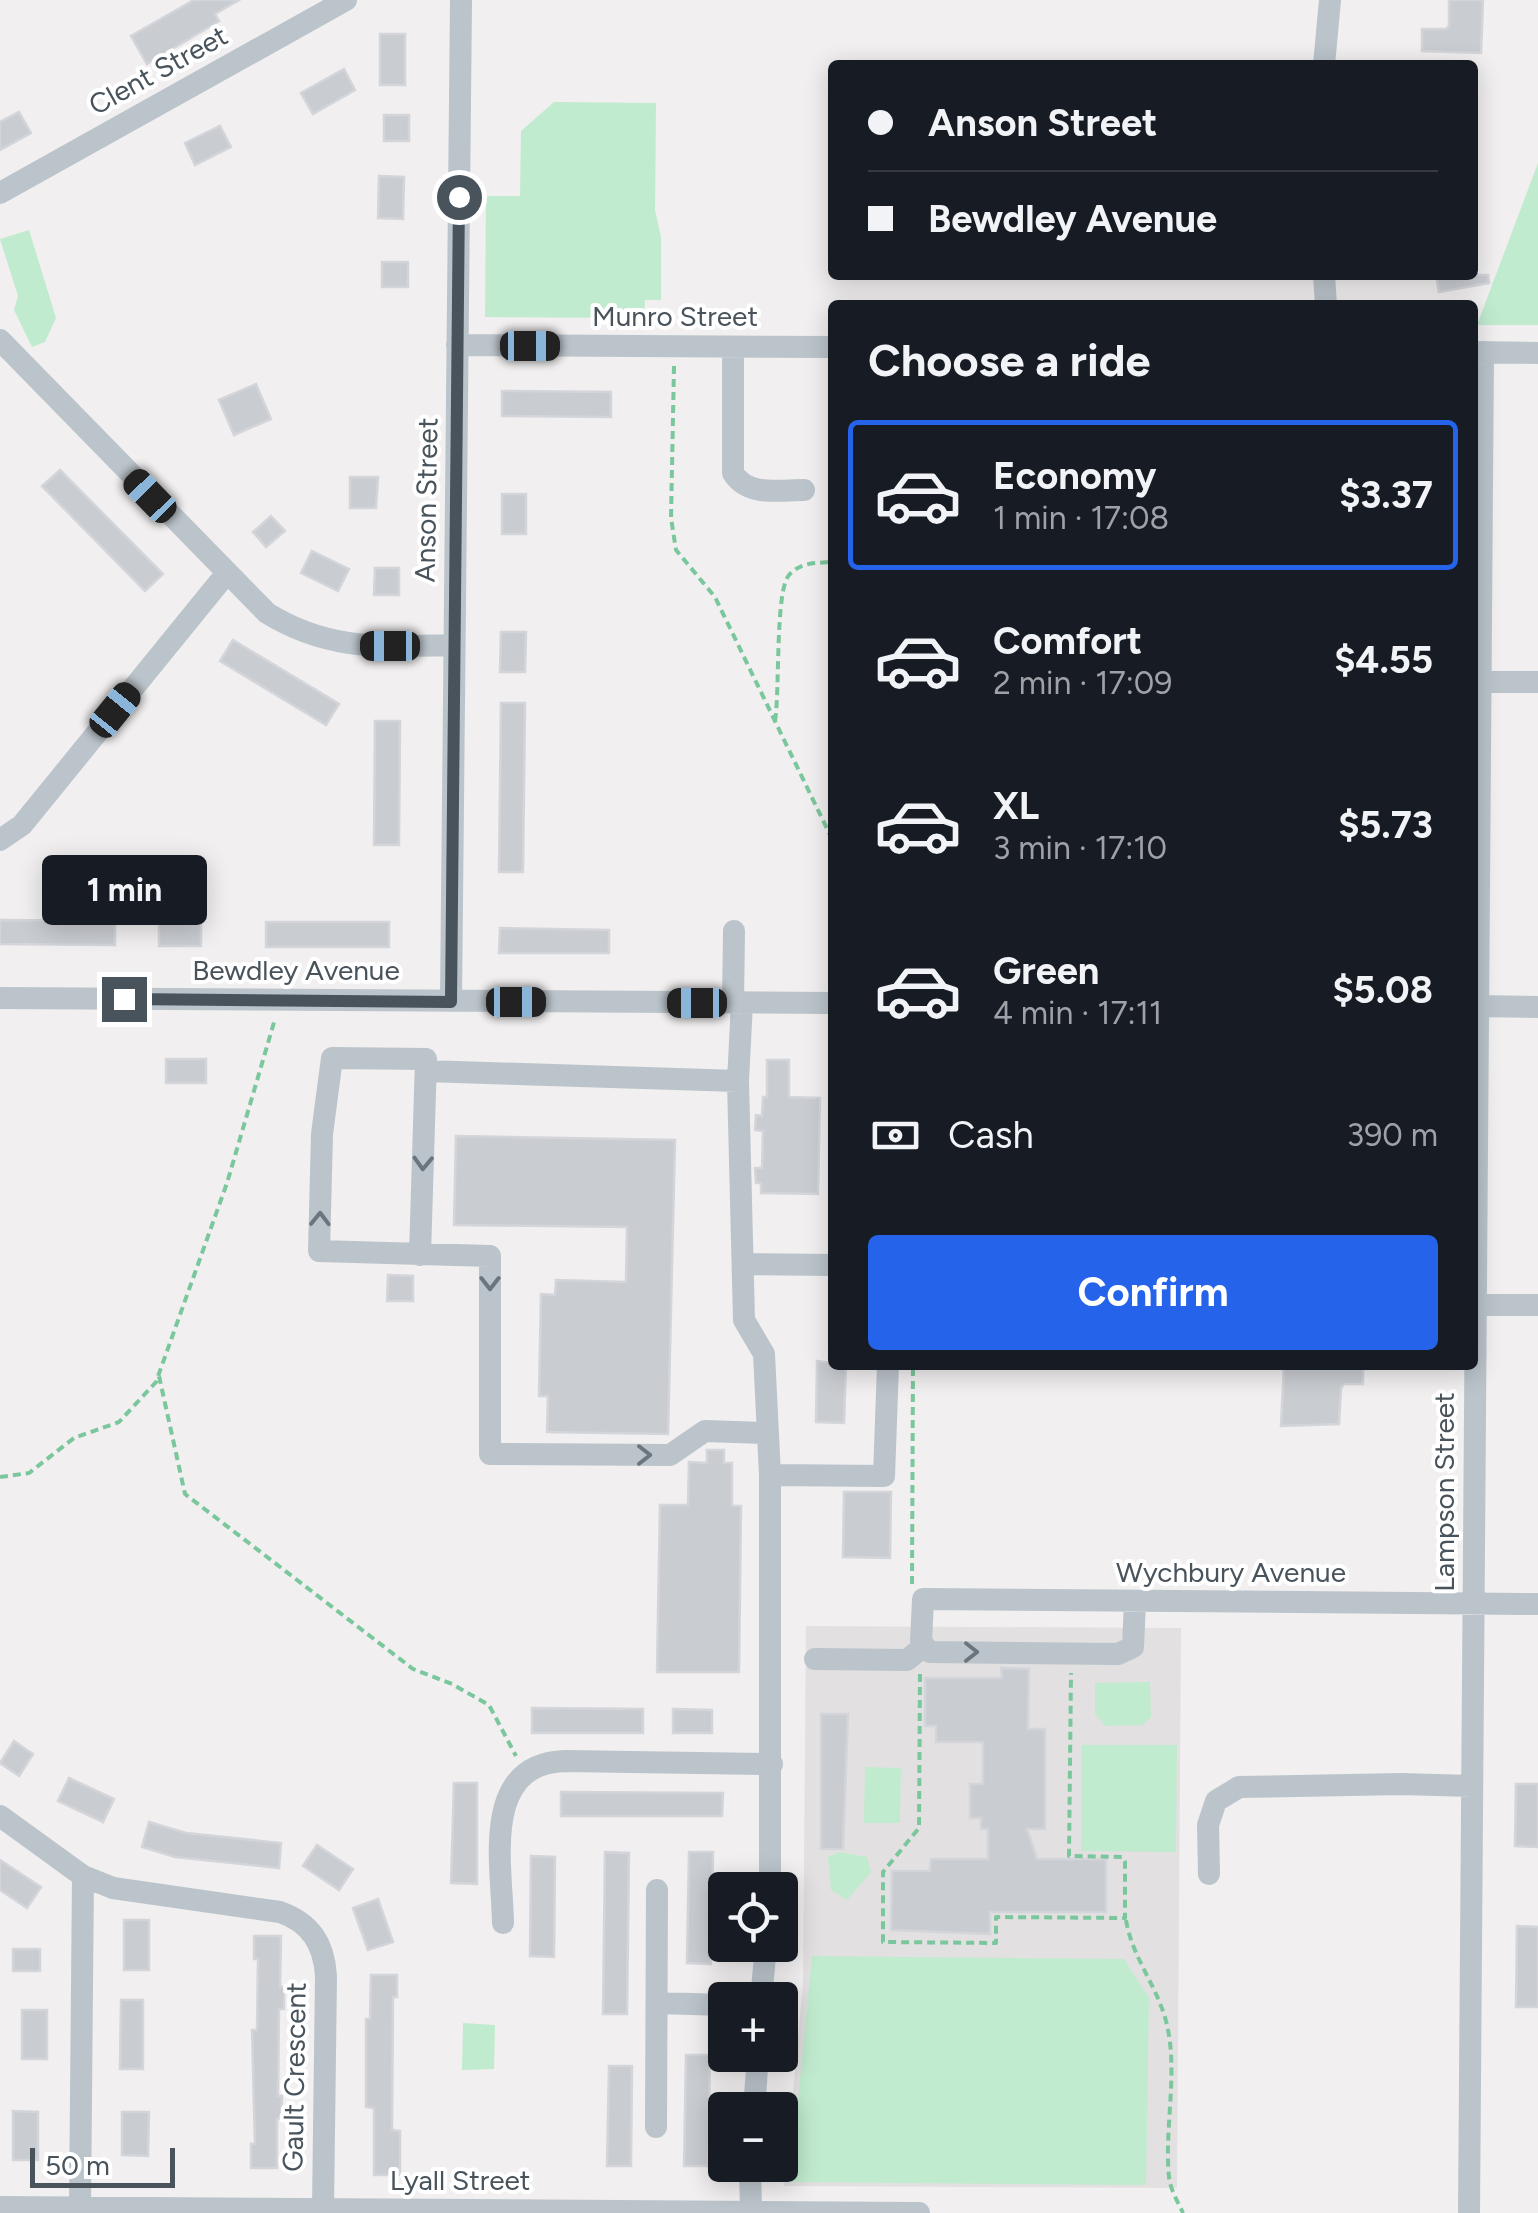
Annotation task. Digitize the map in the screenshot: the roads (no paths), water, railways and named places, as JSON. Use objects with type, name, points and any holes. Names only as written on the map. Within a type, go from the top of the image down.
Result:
[{"type":"street","name":"Clent Street","points":[[0,194],[346,0]]},
{"type":"street","name":"Anson Street","points":[[451,1002],[460,0]]},
{"type":"street","points":[[1324,60],[1330,0]]},
{"type":"street","points":[[0,340],[267,613],[320,639],[358,646],[454,645]]},
{"type":"street","name":"Munro Street","points":[[457,345],[828,347]]},
{"type":"street","points":[[733,346],[732,473],[752,489],[804,490]]},
{"type":"street","points":[[1478,352],[1538,352]]},
{"type":"street","name":"Lampson Street","points":[[1478,352],[1478,682]]},
{"type":"street","points":[[0,840],[22,825],[226,574]]},
{"type":"street","points":[[1478,682],[1538,682]]},
{"type":"street","points":[[734,931],[744,1320],[764,1354],[770,1475],[770,1872]]},
{"type":"street","name":"Bewdley Avenue","points":[[0,998],[828,1003]]},
{"type":"street","points":[[1478,1006],[1538,1006]]},
{"type":"street","points":[[420,1255],[426,1059],[332,1058],[322,1134],[319,1251],[420,1255],[490,1256],[490,1454],[670,1455],[705,1431],[767,1433]]},
{"type":"street","points":[[426,1070],[738,1081]]},
{"type":"street","points":[[745,1264],[828,1265]]},
{"type":"street","points":[[1478,1305],[1538,1305]]},
{"type":"street","points":[[770,1475],[884,1476],[888,1370]]},
{"type":"street","name":"Lampson Street","points":[[1468,2213],[1475,1370]]},
{"type":"street","name":"Wychbury Avenue","points":[[921,1653],[924,1600],[1538,1604]]},
{"type":"street","points":[[815,1659],[906,1660],[930,1652],[1127,1652],[1135,1640],[1135,1601]]},
{"type":"street","points":[[503,1923],[502,1812],[510,1790],[524,1773],[554,1761],[772,1764]]},
{"type":"street","points":[[1208,1874],[1208,1825],[1216,1801],[1238,1788],[1472,1786]]},
{"type":"street","name":"Gault Crescent","points":[[0,1816],[83,1876],[113,1888],[280,1912],[312,1932],[323,1952],[326,1976],[323,2209]]},
{"type":"street","points":[[80,2208],[83,1876]]},
{"type":"street","points":[[656,2128],[658,1890]]},
{"type":"street","points":[[658,2003],[708,2004]]},
{"type":"street","points":[[750,2182],[750,2212]]},
{"type":"street","name":"Lyall Street","points":[[0,2207],[918,2213]]}]
